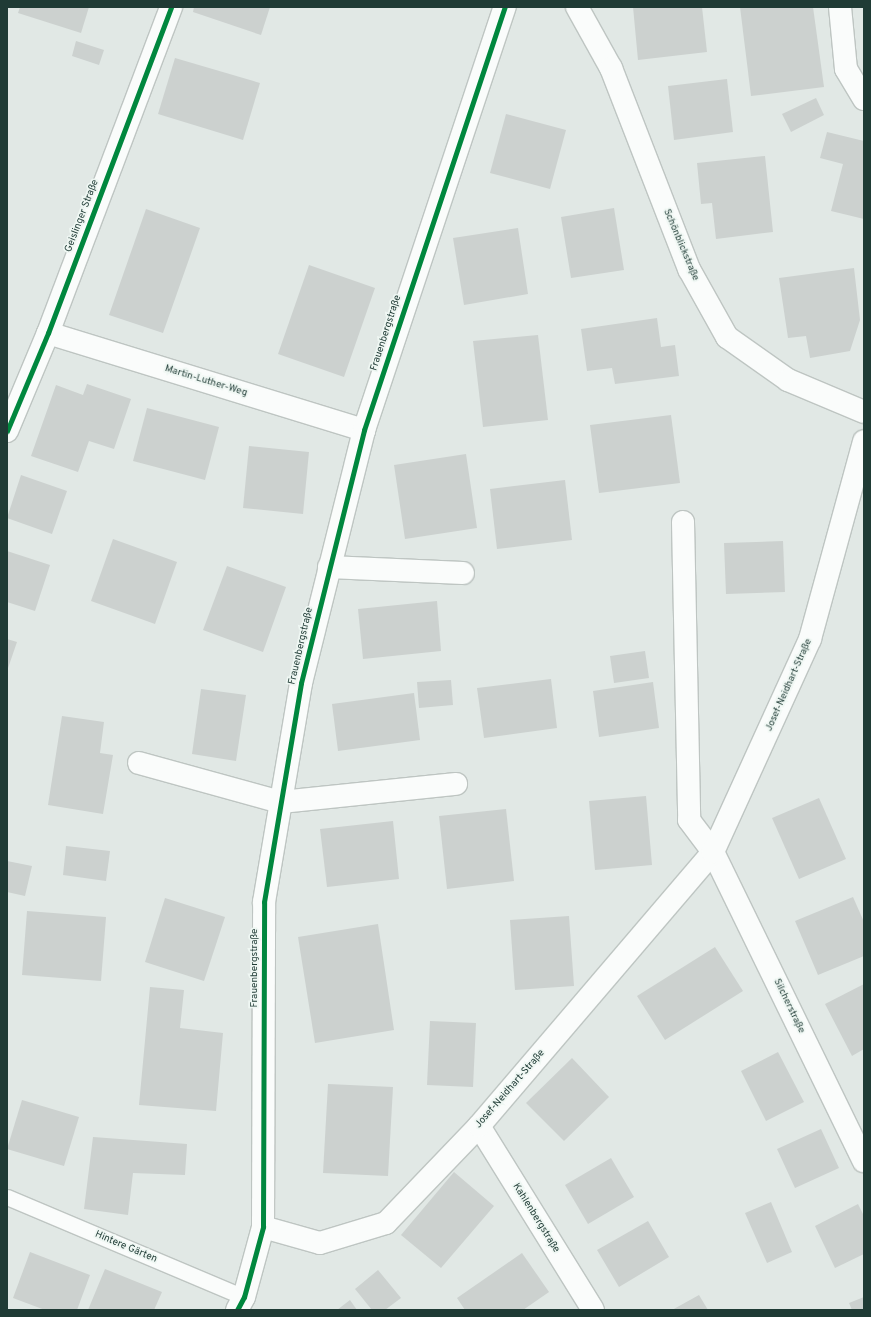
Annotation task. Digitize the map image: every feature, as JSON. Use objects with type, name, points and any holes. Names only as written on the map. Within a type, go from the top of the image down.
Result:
[{"type":"street","name":"Geislinger Straße","points":[[7,431],[48,333],[170,7]]},
{"type":"street","name":"Frauenbergstraße","points":[[241,1304],[263,1227],[264,902],[301,683],[364,430],[505,7]]},
{"type":"street","name":"Schönblickstraße","points":[[577,7],[611,68],[689,270],[727,337],[788,380],[864,412]]},
{"type":"street","points":[[840,7],[846,69],[864,99]]},
{"type":"street","name":"Martin-Luther-Weg","points":[[48,333],[364,430]]},
{"type":"street","name":"Josef-Neidhart-Straße","points":[[263,1227],[320,1243],[386,1223],[479,1126],[713,852],[810,639],[864,441]]},
{"type":"street","points":[[683,522],[689,820],[713,852]]},
{"type":"street","points":[[329,567],[463,573]]},
{"type":"street","points":[[139,763],[281,802],[456,784]]},
{"type":"street","name":"Silcherstraße","points":[[713,852],[864,1161]]},
{"type":"street","name":"Kahlenbergstraße","points":[[479,1126],[593,1310]]},
{"type":"lane","name":"Hintere Gärten","points":[[7,1197],[241,1304]]},
{"type":"building","points":[[20,7],[89,7],[81,33],[18,13]]},
{"type":"building","points":[[194,7],[270,7],[261,35],[193,12]]},
{"type":"building","points":[[633,7],[702,7],[707,52],[638,60]]},
{"type":"building","points":[[740,7],[813,7],[824,87],[751,96]]},
{"type":"building","points":[[76,41],[104,50],[99,65],[72,56]]},
{"type":"building","points":[[175,58],[260,83],[243,140],[158,114]]},
{"type":"building","points":[[727,79],[733,132],[674,140],[668,86]]},
{"type":"building","points":[[816,98],[824,115],[791,132],[782,114]]},
{"type":"building","points":[[506,114],[566,130],[550,189],[490,173]]},
{"type":"building","points":[[827,132],[864,141],[864,219],[831,211],[843,164],[820,158]]},
{"type":"building","points":[[765,156],[773,232],[716,239],[712,203],[701,204],[697,163]]},
{"type":"building","points":[[614,208],[624,270],[571,278],[561,217]]},
{"type":"building","points":[[146,209],[200,228],[163,333],[109,315]]},
{"type":"building","points":[[518,228],[528,294],[464,305],[453,238]]},
{"type":"building","points":[[309,265],[375,288],[344,377],[278,354]]},
{"type":"building","points":[[854,268],[860,320],[850,351],[810,358],[806,336],[788,338],[779,278]]},
{"type":"building","points":[[657,318],[661,347],[675,345],[679,376],[615,384],[612,368],[587,371],[581,329]]},
{"type":"building","points":[[538,335],[548,420],[483,427],[473,341]]},
{"type":"building","points":[[87,384],[131,399],[114,449],[89,441],[78,472],[31,456],[56,385],[83,395]]},
{"type":"building","points":[[147,408],[219,427],[205,480],[133,461]]},
{"type":"building","points":[[671,415],[680,483],[599,493],[590,425]]},
{"type":"building","points":[[249,446],[309,452],[303,514],[243,508]]},
{"type":"building","points":[[466,454],[477,528],[405,539],[394,465]]},
{"type":"building","points":[[21,475],[67,491],[52,534],[7,518]]},
{"type":"building","points":[[565,480],[572,540],[497,549],[490,489]]},
{"type":"building","points":[[113,539],[177,562],[155,624],[91,601]]},
{"type":"building","points":[[783,541],[785,592],[726,594],[724,543]]},
{"type":"building","points":[[7,551],[50,565],[35,611],[7,602]]},
{"type":"building","points":[[227,566],[286,587],[263,652],[203,630]]},
{"type":"building","points":[[437,601],[441,651],[363,659],[358,609]]},
{"type":"building","points":[[7,639],[17,642],[7,671]]},
{"type":"building","points":[[645,651],[649,678],[614,683],[610,656]]},
{"type":"building","points":[[551,679],[557,728],[484,738],[477,688]]},
{"type":"building","points":[[451,680],[453,705],[419,708],[417,682]]},
{"type":"building","points":[[653,682],[659,728],[599,737],[593,691]]},
{"type":"building","points":[[201,689],[246,695],[236,761],[192,754]]},
{"type":"building","points":[[414,693],[420,740],[338,751],[332,704]]},
{"type":"building","points":[[62,716],[104,722],[100,753],[113,755],[103,814],[48,805]]},
{"type":"building","points":[[646,796],[652,865],[595,870],[589,801]]},
{"type":"building","points":[[819,798],[846,859],[799,879],[772,818]]},
{"type":"building","points":[[506,809],[514,881],[447,889],[439,816]]},
{"type":"building","points":[[393,821],[399,879],[327,887],[320,829]]},
{"type":"building","points":[[66,846],[110,851],[106,881],[63,875]]},
{"type":"building","points":[[7,861],[32,866],[25,896],[7,892]]},
{"type":"building","points":[[853,897],[864,922],[864,956],[818,975],[795,921]]},
{"type":"building","points":[[165,898],[225,917],[204,981],[145,962]]},
{"type":"building","points":[[27,911],[106,917],[101,981],[22,975]]},
{"type":"building","points":[[569,916],[574,986],[515,990],[510,920]]},
{"type":"building","points":[[378,924],[394,1030],[315,1043],[298,937]]},
{"type":"building","points":[[715,947],[743,991],[665,1040],[637,996]]},
{"type":"building","points":[[864,984],[864,1049],[852,1056],[825,1004]]},
{"type":"building","points":[[150,987],[184,990],[180,1028],[223,1033],[216,1111],[139,1105]]},
{"type":"building","points":[[430,1021],[476,1023],[473,1087],[427,1085]]},
{"type":"building","points":[[778,1052],[804,1102],[766,1121],[741,1071]]},
{"type":"building","points":[[572,1058],[609,1097],[564,1141],[526,1103]]},
{"type":"building","points":[[328,1084],[393,1087],[388,1176],[323,1173]]},
{"type":"building","points":[[22,1100],[79,1117],[64,1166],[7,1149]]},
{"type":"building","points":[[821,1129],[839,1168],[795,1188],[777,1149]]},
{"type":"building","points":[[93,1137],[187,1144],[185,1175],[133,1173],[128,1215],[84,1209]]},
{"type":"building","points":[[611,1158],[634,1197],[588,1224],[565,1185]]},
{"type":"building","points":[[454,1172],[494,1206],[441,1268],[401,1235]]},
{"type":"building","points":[[771,1202],[792,1252],[767,1263],[745,1213]]},
{"type":"building","points":[[858,1204],[864,1216],[864,1254],[835,1268],[815,1226]]},
{"type":"building","points":[[648,1221],[669,1257],[619,1287],[597,1250]]},
{"type":"building","points":[[30,1252],[90,1275],[77,1310],[45,1310],[13,1298]]},
{"type":"building","points":[[522,1253],[549,1292],[523,1310],[465,1310],[457,1298]]},
{"type":"building","points":[[105,1269],[162,1292],[154,1310],[88,1310]]},
{"type":"building","points":[[378,1270],[401,1298],[385,1310],[372,1310],[355,1289]]},
{"type":"building","points":[[699,1295],[708,1310],[672,1310]]},
{"type":"building","points":[[864,1297],[864,1310],[852,1310],[849,1303]]},
{"type":"building","points":[[350,1300],[357,1310],[337,1310]]},
{"type":"cycle path","points":[[7,431],[48,333],[171,7]]},
{"type":"cycle path","points":[[237,1310],[244,1297],[263,1227],[264,902],[301,683],[364,430],[505,7]]}]
